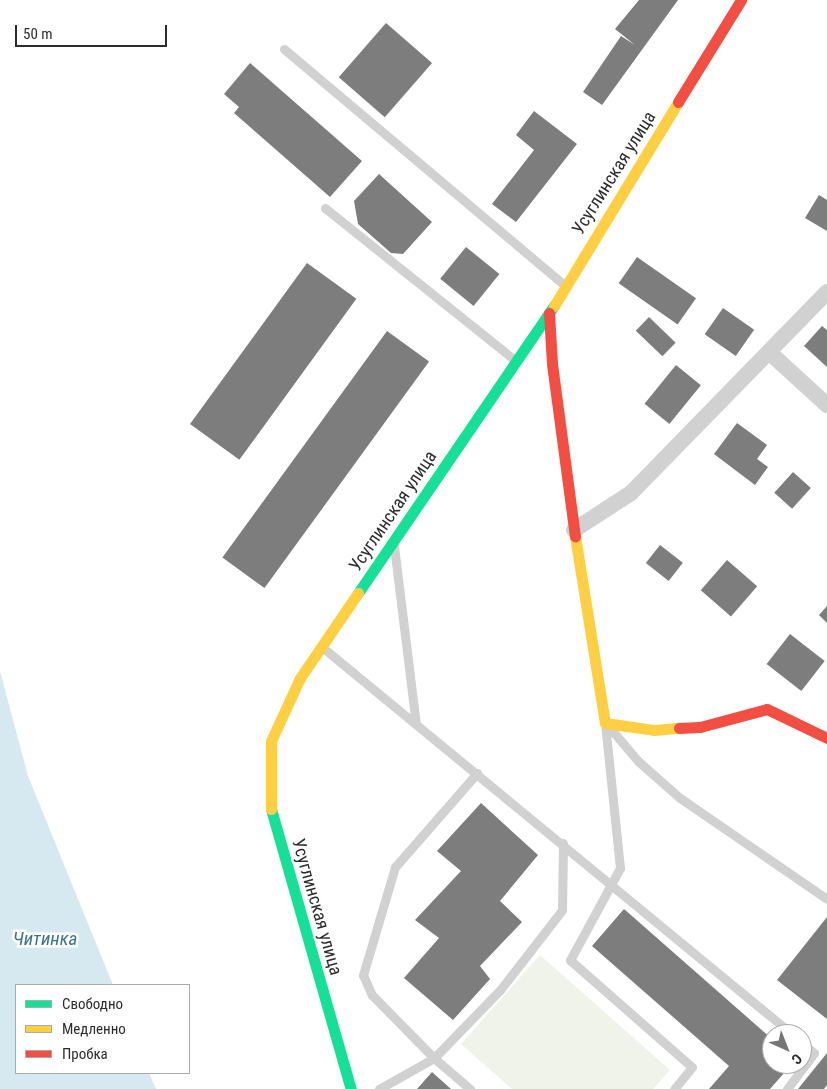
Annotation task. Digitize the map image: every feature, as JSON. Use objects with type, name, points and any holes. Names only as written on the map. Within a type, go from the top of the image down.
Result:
[{"type":"street","name":"Усуглинская улица","points":[[351,1089],[269,801],[271,741],[300,678],[549,313],[741,0]]},
{"type":"street","points":[[574,530],[631,493],[827,292]]},
{"type":"street","points":[[549,313],[552,364],[574,530],[605,723],[654,730],[700,727],[767,709],[827,738]]},
{"type":"street","points":[[769,352],[827,405]]},
{"type":"lane","points":[[284,49],[565,286]]},
{"type":"lane","points":[[325,208],[516,362]]},
{"type":"lane","points":[[394,540],[416,724]]},
{"type":"lane","points":[[322,647],[612,883],[780,1024]]},
{"type":"lane","points":[[605,723],[620,868],[570,960],[692,1067],[674,1089]]},
{"type":"lane","points":[[605,723],[638,761],[680,798],[827,899]]},
{"type":"lane","points":[[470,1089],[434,1058],[372,995],[363,975],[395,867],[477,773]]},
{"type":"lane","points":[[379,1089],[434,1058],[500,990],[562,910],[563,843]]},
{"type":"lane","points":[[787,1089],[798,1074]]},
{"type":"shaded area","points":[[540,955],[670,1070],[653,1089],[512,1089],[461,1044]]},
{"type":"water","name":"Читинка","points":[[0,671],[28,776],[113,984],[15,984],[15,1074],[149,1074],[156,1089],[0,1089]]},
{"type":"building","points":[[639,0],[678,0],[602,105],[583,92],[621,36],[635,45],[615,29]]},
{"type":"building","points":[[386,23],[432,63],[385,117],[339,77]]},
{"type":"building","points":[[250,63],[362,161],[330,197],[234,113],[239,107],[224,94]]},
{"type":"building","points":[[534,111],[577,144],[516,222],[492,204],[534,150],[516,135]]},
{"type":"building","points":[[379,174],[432,222],[403,254],[391,253],[358,224],[354,201]]},
{"type":"building","points":[[819,195],[827,200],[827,231],[805,218]]},
{"type":"building","points":[[466,247],[499,274],[474,306],[440,279]]},
{"type":"building","points":[[637,257],[696,298],[678,325],[619,283]]},
{"type":"building","points":[[307,263],[356,299],[239,460],[190,424]]},
{"type":"building","points":[[723,308],[754,330],[736,356],[705,334]]},
{"type":"building","points":[[649,317],[676,343],[662,356],[636,331]]},
{"type":"building","points":[[822,326],[827,330],[827,367],[804,346]]},
{"type":"building","points":[[387,331],[429,362],[264,588],[222,558]]},
{"type":"building","points":[[676,365],[701,385],[669,424],[645,404]]},
{"type":"building","points":[[737,423],[767,445],[757,459],[768,467],[755,485],[714,454]]},
{"type":"building","points":[[793,472],[811,488],[792,509],[774,493]]},
{"type":"building","points":[[660,545],[683,563],[669,581],[646,563]]},
{"type":"building","points":[[727,560],[757,586],[731,616],[701,590]]},
{"type":"building","points":[[827,606],[827,623],[819,615]]},
{"type":"building","points":[[790,634],[825,661],[801,691],[767,664]]},
{"type":"building","points":[[481,803],[538,855],[500,901],[522,922],[480,966],[490,979],[453,1020],[404,978],[439,938],[415,920],[461,871],[437,851]]},
{"type":"building","points":[[624,909],[762,1030],[762,1074],[783,1074],[770,1089],[709,1089],[729,1066],[592,946]]},
{"type":"building","points":[[827,917],[827,1019],[777,980]]},
{"type":"building","points":[[827,1053],[827,1085],[824,1089],[798,1089]]},
{"type":"building","points":[[432,1072],[451,1089],[417,1089]]},
{"type":"traffic: fast","points":[[358,593],[554,306]]},
{"type":"traffic: fast","points":[[271,809],[351,1089]]},
{"type":"traffic: slow","points":[[554,306],[678,102]]},
{"type":"traffic: slow","points":[[575,536],[605,723],[654,730],[679,728]]},
{"type":"traffic: slow","points":[[271,809],[271,741],[300,678],[358,593]]},
{"type":"traffic: jam","points":[[678,102],[741,0]]},
{"type":"traffic: jam","points":[[549,313],[552,364],[575,536]]},
{"type":"traffic: jam","points":[[679,728],[700,727],[767,709],[827,738]]}]
